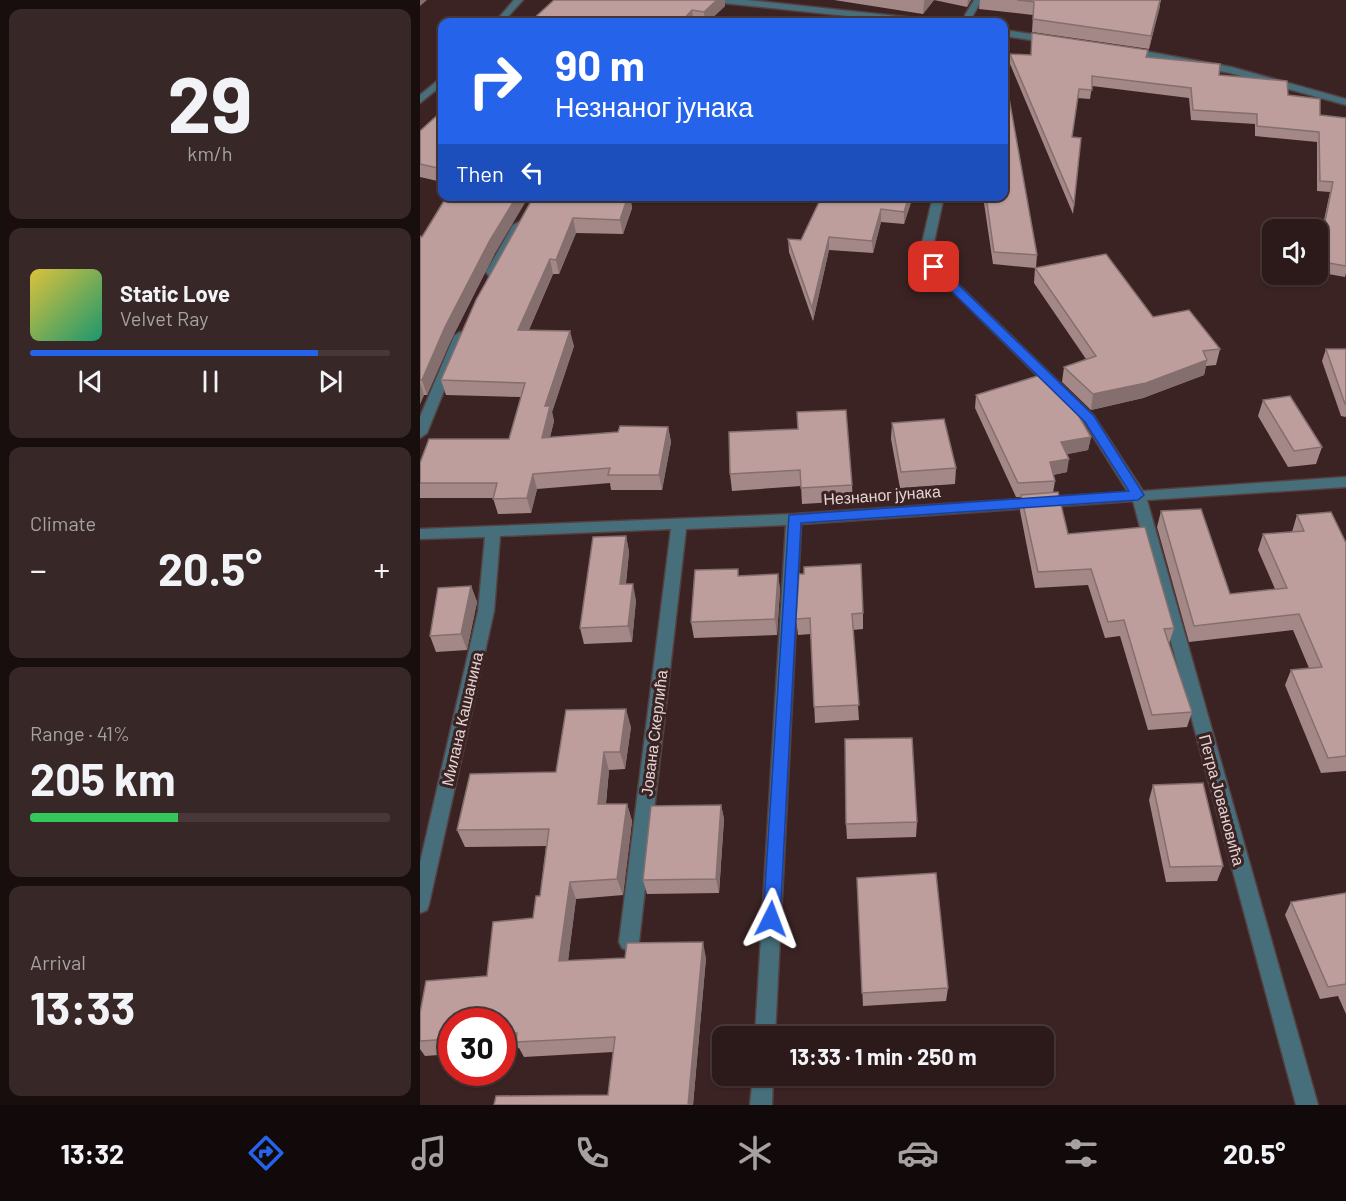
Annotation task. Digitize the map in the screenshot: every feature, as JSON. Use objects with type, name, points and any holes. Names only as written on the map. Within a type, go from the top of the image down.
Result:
[{"type":"street","points":[[503,18],[519,0]]},
{"type":"street","points":[[723,0],[887,18]]},
{"type":"street","points":[[969,18],[978,0]]},
{"type":"street","points":[[1008,34],[1063,41]]},
{"type":"street","points":[[1122,50],[1231,70],[1346,102]]},
{"type":"street","points":[[420,100],[438,84]]},
{"type":"street","name":"Петра Јовановића","points":[[938,201],[927,247],[934,267],[1089,419],[1138,495],[1307,1105]]},
{"type":"street","points":[[487,280],[524,217]]},
{"type":"street","points":[[420,433],[464,328]]},
{"type":"street","name":"Незнаног јунака","points":[[420,534],[794,519],[1346,482]]},
{"type":"street","points":[[766,1026],[794,519]]},
{"type":"street","name":"Јована Скерлића","points":[[629,942],[679,523]]},
{"type":"street","name":"Милана Кашанина","points":[[420,904],[486,611],[493,532]]},
{"type":"street","points":[[761,1105],[762,1086]]},
{"type":"building","points":[[554,0],[717,0],[704,12],[692,10],[685,18],[534,18]]},
{"type":"building","points":[[1017,0],[1160,0],[1151,36],[1033,19],[1034,2]]},
{"type":"building","points":[[1032,33],[1148,50],[1146,57],[1220,64],[1219,75],[1287,81],[1288,95],[1320,99],[1320,115],[1346,118],[1346,266],[1328,263],[1328,219],[1326,219],[1333,182],[1320,181],[1319,132],[1257,126],[1257,114],[1193,110],[1191,88],[1092,76],[1092,90],[1079,89],[1072,137],[1081,138],[1074,204],[1010,54],[1031,55]]},
{"type":"building","points":[[1008,92],[1037,255],[994,252],[987,201],[1008,201]]},
{"type":"building","points":[[438,115],[438,168],[420,164],[420,131]]},
{"type":"building","points":[[444,201],[514,201],[490,240],[420,380],[420,236],[422,237]]},
{"type":"building","points":[[531,201],[626,201],[620,220],[573,218],[556,260],[550,259],[518,330],[570,331],[545,406],[550,406],[542,438],[618,432],[620,426],[668,427],[659,475],[608,475],[610,468],[533,474],[527,498],[493,499],[497,483],[420,483],[420,463],[429,439],[509,439],[525,383],[441,380],[476,300]]},
{"type":"building","points":[[820,201],[907,201],[904,212],[881,209],[872,241],[829,237],[812,308],[788,239],[801,240]]},
{"type":"building","points":[[1106,254],[1153,317],[1189,310],[1220,349],[1203,351],[1207,360],[1146,383],[1093,394],[1064,367],[1096,356],[1035,268]]},
{"type":"building","points":[[1326,349],[1346,349],[1346,404],[1345,404]]},
{"type":"building","points":[[1047,373],[1074,400],[1070,401],[1091,437],[1061,442],[1069,459],[1050,462],[1055,481],[1018,483],[976,395]]},
{"type":"building","points":[[1290,396],[1322,447],[1294,451],[1263,400]]},
{"type":"building","points":[[846,410],[852,485],[801,488],[800,470],[730,474],[729,432],[798,429],[797,412]]},
{"type":"building","points":[[944,419],[956,468],[901,472],[892,423]]},
{"type":"building","points":[[1058,492],[1068,534],[1145,527],[1174,628],[1164,629],[1192,712],[1152,715],[1124,620],[1108,622],[1091,569],[1038,572],[1021,495]]},
{"type":"building","points":[[1201,509],[1230,594],[1287,588],[1263,534],[1304,531],[1297,515],[1331,512],[1346,543],[1346,756],[1328,758],[1291,670],[1322,667],[1299,614],[1194,626],[1161,511]]},
{"type":"building","points":[[626,536],[620,584],[633,584],[628,626],[580,628],[593,537]]},
{"type":"building","points":[[861,564],[863,613],[852,614],[859,705],[814,707],[810,618],[796,619],[799,574],[804,574],[804,567]]},
{"type":"building","points":[[738,569],[738,576],[778,574],[775,619],[691,622],[695,570]]},
{"type":"building","points":[[471,586],[461,634],[430,636],[438,588]]},
{"type":"building","points":[[626,709],[620,752],[604,752],[598,804],[627,804],[617,879],[570,882],[559,961],[625,958],[627,943],[703,942],[688,1105],[494,1105],[496,1096],[608,1095],[615,1037],[516,1042],[516,1008],[438,1008],[438,1040],[420,1041],[420,1013],[426,981],[487,976],[493,922],[533,918],[536,896],[540,896],[549,829],[457,830],[470,774],[556,772],[566,710]]},
{"type":"building","points":[[912,738],[917,822],[846,824],[845,739]]},
{"type":"building","points":[[1203,783],[1223,866],[1170,867],[1153,785]]},
{"type":"building","points":[[721,805],[716,879],[643,880],[651,806]]},
{"type":"building","points":[[936,873],[948,988],[862,993],[857,878]]},
{"type":"building","points":[[1346,893],[1346,984],[1328,987],[1291,902]]},
{"type":"route","points":[[771,919],[794,519],[1138,495],[1089,419],[934,267]]}]
